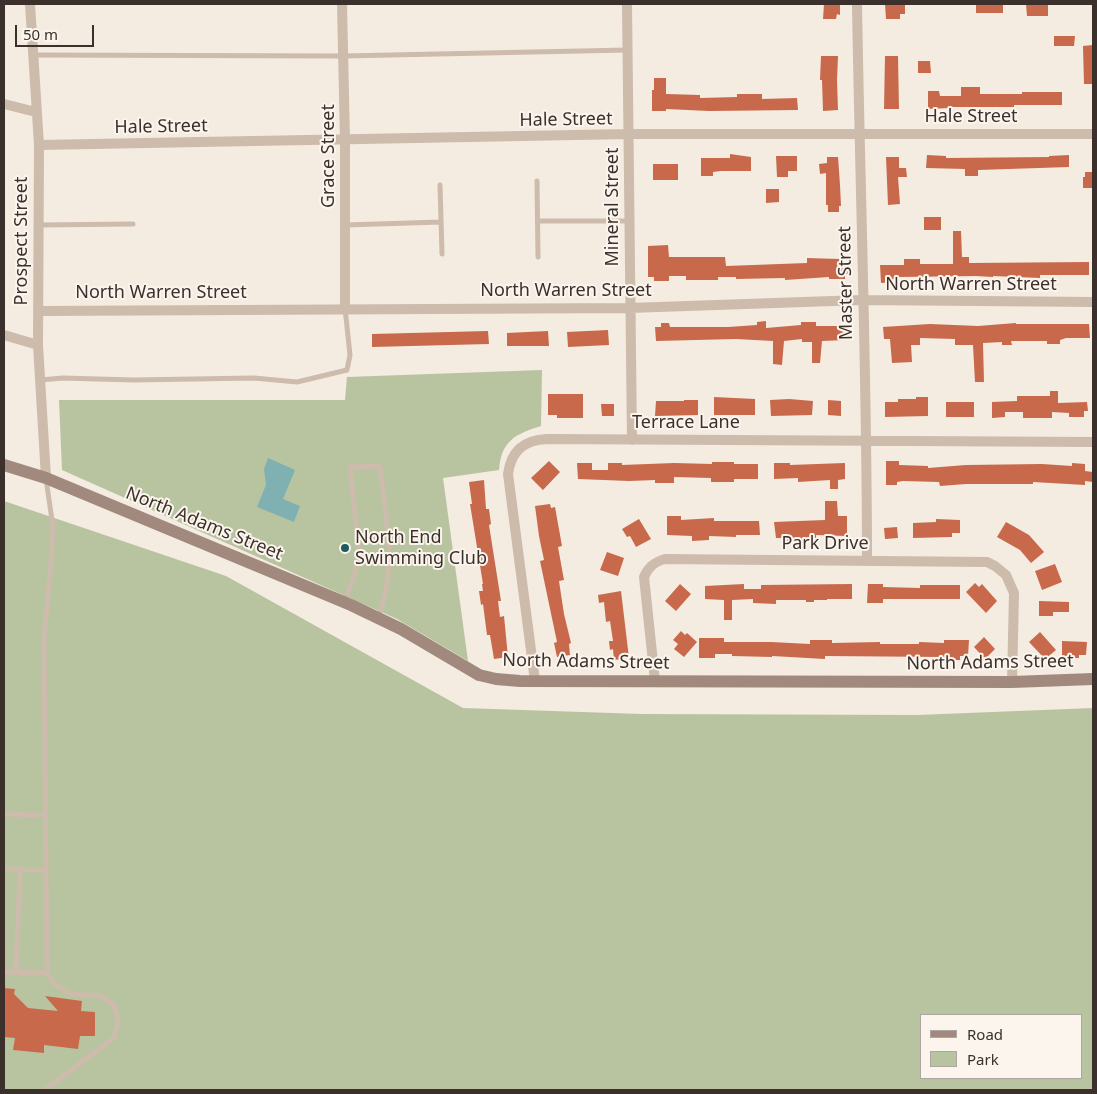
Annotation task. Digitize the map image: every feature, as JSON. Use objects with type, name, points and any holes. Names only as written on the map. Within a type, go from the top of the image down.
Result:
[{"type":"street","name":"Prospect Street","points":[[30,4],[39,145],[38,345],[46,478]]},
{"type":"street","name":"Grace Street","points":[[342,4],[345,141],[345,308]]},
{"type":"street","name":"Mineral Street","points":[[627,4],[632,440]]},
{"type":"street","name":"Master Street","points":[[857,4],[862,300],[867,440],[867,560]]},
{"type":"street","points":[[4,104],[36,112]]},
{"type":"street","name":"Hale Street","points":[[39,145],[345,141],[629,134],[1093,134]]},
{"type":"street","name":"North Warren Street","points":[[38,311],[630,308],[862,300],[1093,302]]},
{"type":"street","points":[[4,335],[38,345]]},
{"type":"street","name":"Terrace Lane","points":[[535,681],[508,484],[509,464],[513,456],[519,448],[536,439],[1093,442]]},
{"type":"street","name":"North Adams Street","points":[[4,465],[46,478],[344,602],[378,617],[479,675],[496,679],[535,681],[1012,682],[1093,680]]},
{"type":"street","name":"Park Drive","points":[[655,681],[644,585],[647,570],[657,561],[665,559],[987,562],[1006,575],[1014,593],[1012,682]]},
{"type":"lane","points":[[33,56],[344,56],[628,50]]},
{"type":"lane","points":[[537,181],[538,257]]},
{"type":"lane","points":[[440,185],[442,254]]},
{"type":"lane","points":[[538,221],[629,221]]},
{"type":"lane","points":[[345,225],[441,222]]},
{"type":"lane","points":[[38,225],[133,224]]},
{"type":"lane","points":[[40,380],[63,378],[133,380],[254,378],[298,382],[332,374],[346,370],[350,355],[345,308]]},
{"type":"lane","points":[[344,602],[354,576],[359,554],[350,467],[380,466],[387,532],[389,575],[378,617]]},
{"type":"lane","points":[[44,1090],[114,1038],[118,1021],[114,1004],[102,996],[71,994],[55,984],[48,973],[43,695],[44,639],[53,527],[46,478]]},
{"type":"lane","points":[[4,814],[46,815]]},
{"type":"lane","points":[[4,869],[46,870]]},
{"type":"lane","points":[[16,972],[20,869]]},
{"type":"lane","points":[[4,972],[48,973]]},
{"type":"green space","name":"North End Swimming Club","points":[[542,370],[541,426],[524,432],[506,445],[500,460],[499,470],[443,478],[468,661],[397,619],[62,470],[59,400],[345,400],[347,377]]},
{"type":"green space","points":[[4,501],[226,576],[463,708],[641,714],[917,715],[1093,708],[1093,1090],[4,1090]]},
{"type":"water","points":[[268,458],[295,470],[283,499],[300,506],[294,522],[257,507],[266,485],[264,469]]},
{"type":"building","points":[[824,4],[840,4],[840,15],[837,14],[836,19],[823,19]]},
{"type":"building","points":[[885,4],[905,5],[905,14],[900,14],[900,19],[886,19]]},
{"type":"building","points":[[976,4],[1003,4],[1003,13],[976,13]]},
{"type":"building","points":[[1026,4],[1048,4],[1048,16],[1027,16]]},
{"type":"building","points":[[1054,36],[1075,36],[1074,46],[1054,46]]},
{"type":"building","points":[[1093,45],[1093,84],[1084,84],[1083,46]]},
{"type":"building","points":[[821,56],[838,56],[838,110],[823,111],[822,80],[820,80]]},
{"type":"building","points":[[885,56],[898,56],[899,109],[884,109]]},
{"type":"building","points":[[918,61],[930,61],[931,73],[918,73]]},
{"type":"building","points":[[654,78],[666,78],[666,94],[700,95],[700,98],[737,97],[737,94],[762,94],[762,99],[797,98],[798,110],[709,111],[666,109],[666,111],[652,111]]},
{"type":"building","points":[[961,87],[980,87],[980,94],[1062,92],[1062,105],[928,109],[928,91],[939,91],[940,96],[961,96]]},
{"type":"building","points":[[730,154],[751,157],[751,171],[721,171],[713,172],[713,176],[701,176],[701,158],[730,158]]},
{"type":"building","points":[[927,155],[946,156],[946,158],[1049,157],[1069,155],[1069,167],[978,170],[978,176],[965,176],[965,169],[926,168]]},
{"type":"building","points":[[776,156],[797,156],[797,171],[788,171],[788,177],[777,177]]},
{"type":"building","points":[[827,157],[838,157],[841,206],[839,206],[839,212],[828,212],[828,205],[826,205],[826,173],[820,174],[819,164],[827,163]]},
{"type":"building","points":[[886,157],[899,157],[899,168],[906,168],[907,177],[898,177],[900,204],[888,205]]},
{"type":"building","points":[[653,164],[678,164],[678,180],[653,180]]},
{"type":"building","points":[[1085,172],[1093,172],[1093,188],[1083,188]]},
{"type":"building","points":[[766,189],[779,189],[779,202],[766,203]]},
{"type":"building","points":[[924,217],[941,217],[941,230],[924,230]]},
{"type":"building","points":[[953,231],[961,231],[962,257],[969,257],[969,263],[1089,262],[1089,275],[1040,275],[1040,278],[993,276],[897,277],[897,279],[893,279],[893,282],[881,283],[880,265],[904,265],[904,259],[920,259],[920,264],[953,264]]},
{"type":"building","points":[[668,245],[669,257],[725,257],[726,266],[807,263],[807,258],[840,259],[840,264],[849,264],[849,274],[845,274],[845,279],[829,279],[829,277],[785,280],[785,278],[736,279],[736,277],[718,277],[718,280],[686,280],[686,276],[669,276],[669,281],[654,281],[654,277],[648,277],[648,246]]},
{"type":"building","points":[[766,321],[766,328],[801,325],[801,322],[816,322],[816,326],[844,326],[845,340],[822,341],[820,363],[812,363],[812,342],[802,342],[802,339],[784,341],[782,365],[773,364],[773,341],[736,339],[656,341],[655,327],[661,327],[661,323],[669,323],[670,327],[728,327],[757,325],[757,322]]},
{"type":"building","points":[[1016,323],[1089,324],[1090,338],[1066,338],[1060,340],[1060,344],[1047,344],[1047,341],[1011,341],[1012,345],[1002,345],[1002,342],[983,343],[984,382],[975,382],[973,345],[955,345],[955,339],[920,338],[920,345],[911,345],[912,362],[892,363],[890,339],[884,339],[883,327],[930,324],[978,326]]},
{"type":"building","points":[[608,330],[609,345],[568,347],[567,332]]},
{"type":"building","points":[[488,331],[489,344],[372,347],[372,334]]},
{"type":"building","points":[[548,331],[549,346],[507,346],[507,333]]},
{"type":"building","points":[[1050,391],[1058,391],[1058,403],[1087,402],[1088,411],[1084,411],[1084,417],[1069,417],[1069,413],[1052,412],[1052,418],[1023,418],[1023,412],[1005,412],[1005,417],[992,418],[992,402],[1017,401],[1017,396],[1050,396]]},
{"type":"building","points":[[548,394],[583,394],[583,418],[557,418],[557,415],[548,415]]},
{"type":"building","points":[[714,397],[755,399],[755,415],[714,415]]},
{"type":"building","points":[[916,397],[928,397],[928,416],[885,417],[885,402],[898,402],[898,399],[916,399]]},
{"type":"building","points":[[698,400],[698,415],[655,416],[656,401]]},
{"type":"building","points":[[770,400],[813,401],[812,415],[771,416]]},
{"type":"building","points":[[828,400],[841,401],[841,416],[828,415]]},
{"type":"building","points":[[946,402],[974,402],[974,417],[946,417]]},
{"type":"building","points":[[601,404],[614,404],[614,416],[602,416]]},
{"type":"building","points":[[549,461],[560,472],[543,490],[531,478]]},
{"type":"building","points":[[886,461],[899,461],[899,465],[928,466],[928,468],[966,465],[1042,464],[1072,466],[1072,463],[1085,464],[1085,471],[1093,472],[1093,482],[1085,481],[1085,485],[1033,482],[1033,484],[940,486],[939,482],[903,481],[897,482],[897,485],[886,485]]},
{"type":"building","points":[[712,462],[758,464],[758,479],[734,479],[734,482],[711,482],[711,478],[674,477],[674,483],[655,483],[655,480],[578,479],[577,463],[592,463],[592,470],[608,470],[608,463],[622,463],[622,465],[712,464]]},
{"type":"building","points":[[774,463],[790,463],[790,465],[845,463],[845,479],[838,480],[838,489],[830,489],[830,480],[798,482],[798,478],[774,479]]},
{"type":"building","points":[[484,480],[486,509],[489,509],[491,524],[489,525],[501,601],[498,601],[500,617],[504,616],[508,657],[494,659],[490,635],[487,635],[483,604],[481,605],[479,591],[483,591],[483,584],[470,504],[472,504],[469,482]]},
{"type":"building","points":[[825,501],[837,501],[838,516],[847,516],[847,536],[816,535],[816,539],[793,539],[793,541],[782,541],[782,538],[776,538],[774,522],[825,520]]},
{"type":"building","points":[[550,504],[551,508],[555,507],[562,546],[558,547],[564,580],[559,581],[571,643],[569,644],[570,655],[557,657],[554,643],[557,642],[540,561],[544,560],[535,506]]},
{"type":"building","points":[[667,516],[681,516],[681,520],[714,518],[714,521],[759,521],[760,535],[736,535],[736,537],[709,536],[709,540],[692,541],[692,536],[667,535]]},
{"type":"building","points":[[639,519],[651,539],[636,547],[630,536],[627,537],[622,529]]},
{"type":"building","points":[[936,519],[960,520],[960,533],[952,533],[952,537],[913,538],[913,523],[936,522]]},
{"type":"building","points":[[1006,522],[1029,535],[1044,552],[1031,563],[1020,550],[997,537]]},
{"type":"building","points":[[897,527],[898,538],[885,539],[884,528]]},
{"type":"building","points":[[607,552],[624,558],[618,576],[600,570]]},
{"type":"building","points":[[1055,564],[1062,582],[1042,590],[1035,571]]},
{"type":"building","points":[[975,583],[979,587],[982,584],[997,601],[986,613],[966,592]]},
{"type":"building","points":[[680,584],[691,594],[676,611],[665,601]]},
{"type":"building","points":[[744,584],[744,589],[761,589],[761,585],[852,584],[852,599],[814,600],[814,602],[806,602],[806,600],[776,600],[776,604],[753,603],[753,599],[732,600],[732,620],[724,620],[724,600],[705,599],[705,586]]},
{"type":"building","points":[[868,584],[883,584],[883,587],[920,588],[920,585],[960,585],[960,599],[883,599],[883,603],[867,603]]},
{"type":"building","points":[[621,591],[629,658],[614,660],[613,649],[610,650],[609,641],[613,641],[610,621],[606,622],[604,602],[599,603],[598,595]]},
{"type":"building","points":[[1039,601],[1069,602],[1069,612],[1053,612],[1053,616],[1039,616]]},
{"type":"building","points":[[681,631],[685,635],[687,633],[697,642],[684,657],[674,649],[678,644],[673,640]]},
{"type":"building","points":[[1040,632],[1056,650],[1045,659],[1029,642]]},
{"type":"building","points":[[984,637],[995,649],[985,659],[974,647]]},
{"type":"building","points":[[699,638],[724,638],[724,642],[810,644],[810,640],[832,640],[832,643],[880,642],[880,644],[919,644],[919,642],[944,643],[944,640],[969,640],[968,656],[960,656],[960,660],[944,660],[944,657],[825,656],[825,659],[732,656],[732,654],[715,654],[715,658],[699,658]]},
{"type":"building","points":[[1062,641],[1087,642],[1086,655],[1079,655],[1079,658],[1062,658]]},
{"type":"building","points":[[4,988],[15,989],[14,994],[28,1008],[58,1011],[45,996],[82,1001],[81,1011],[95,1012],[95,1036],[80,1036],[78,1049],[44,1045],[44,1053],[13,1050],[15,1038],[4,1037]]},
{"type":"place","name":"North End Swimming Club","points":[[345,548]]}]
